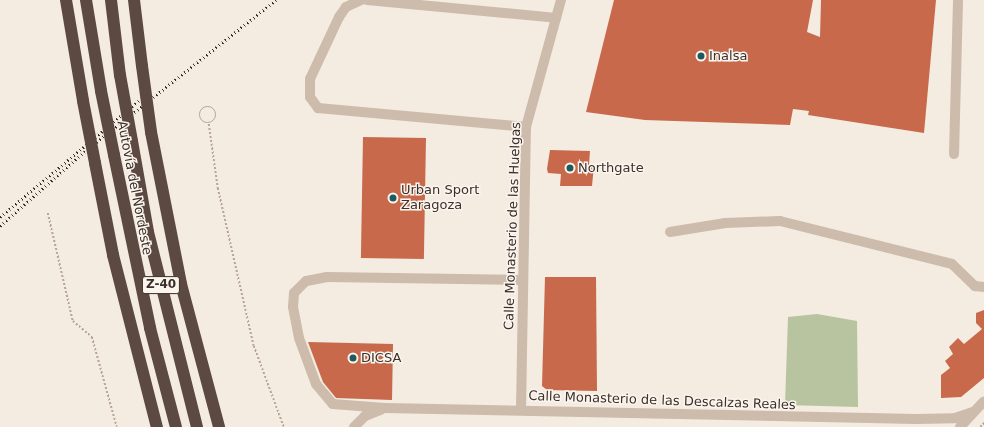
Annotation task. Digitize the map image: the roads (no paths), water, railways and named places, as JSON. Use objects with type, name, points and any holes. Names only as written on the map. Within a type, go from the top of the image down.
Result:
[{"type":"highway","points":[[66,0],[83,101],[113,255],[157,427]]},
{"type":"highway","name":"Autovía del Nordeste","points":[[86,0],[101,91],[150,328],[176,427]]},
{"type":"highway","name":"Autovía del Nordeste","points":[[111,0],[120,75],[148,232],[197,427]]},
{"type":"highway","points":[[134,0],[151,132],[182,284],[219,427]]},
{"type":"street","points":[[361,0],[346,7],[339,18],[310,79],[310,96],[318,108],[526,127]]},
{"type":"street","points":[[367,0],[556,18]]},
{"type":"street","name":"Calle Monasterio de las Huelgas","points":[[521,410],[522,280],[526,127],[561,0]]},
{"type":"street","points":[[954,154],[958,0]]},
{"type":"street","points":[[670,232],[725,223],[780,221],[952,264],[975,286],[984,287]]},
{"type":"street","name":"Calle Monasterio de las Descalzas Reales","points":[[522,280],[327,277],[299,287],[293,300],[299,338],[321,392],[337,405],[385,408],[521,410],[788,422],[916,423],[972,412]]},
{"type":"street","points":[[960,427],[972,412],[984,402]]},
{"type":"street","points":[[354,427],[365,416],[385,408]]},
{"type":"street","points":[[938,419],[950,427]]},
{"type":"railway","points":[[0,226],[84,152],[276,0]]},
{"type":"railway","points":[[0,217],[142,98]]},
{"type":"place","name":"Inalsa","points":[[701,56]]},
{"type":"place","name":"Northgate","points":[[570,168]]},
{"type":"place","name":"Urban Sport Zaragoza","points":[[393,198]]},
{"type":"place","name":"DICSA","points":[[353,358]]}]
